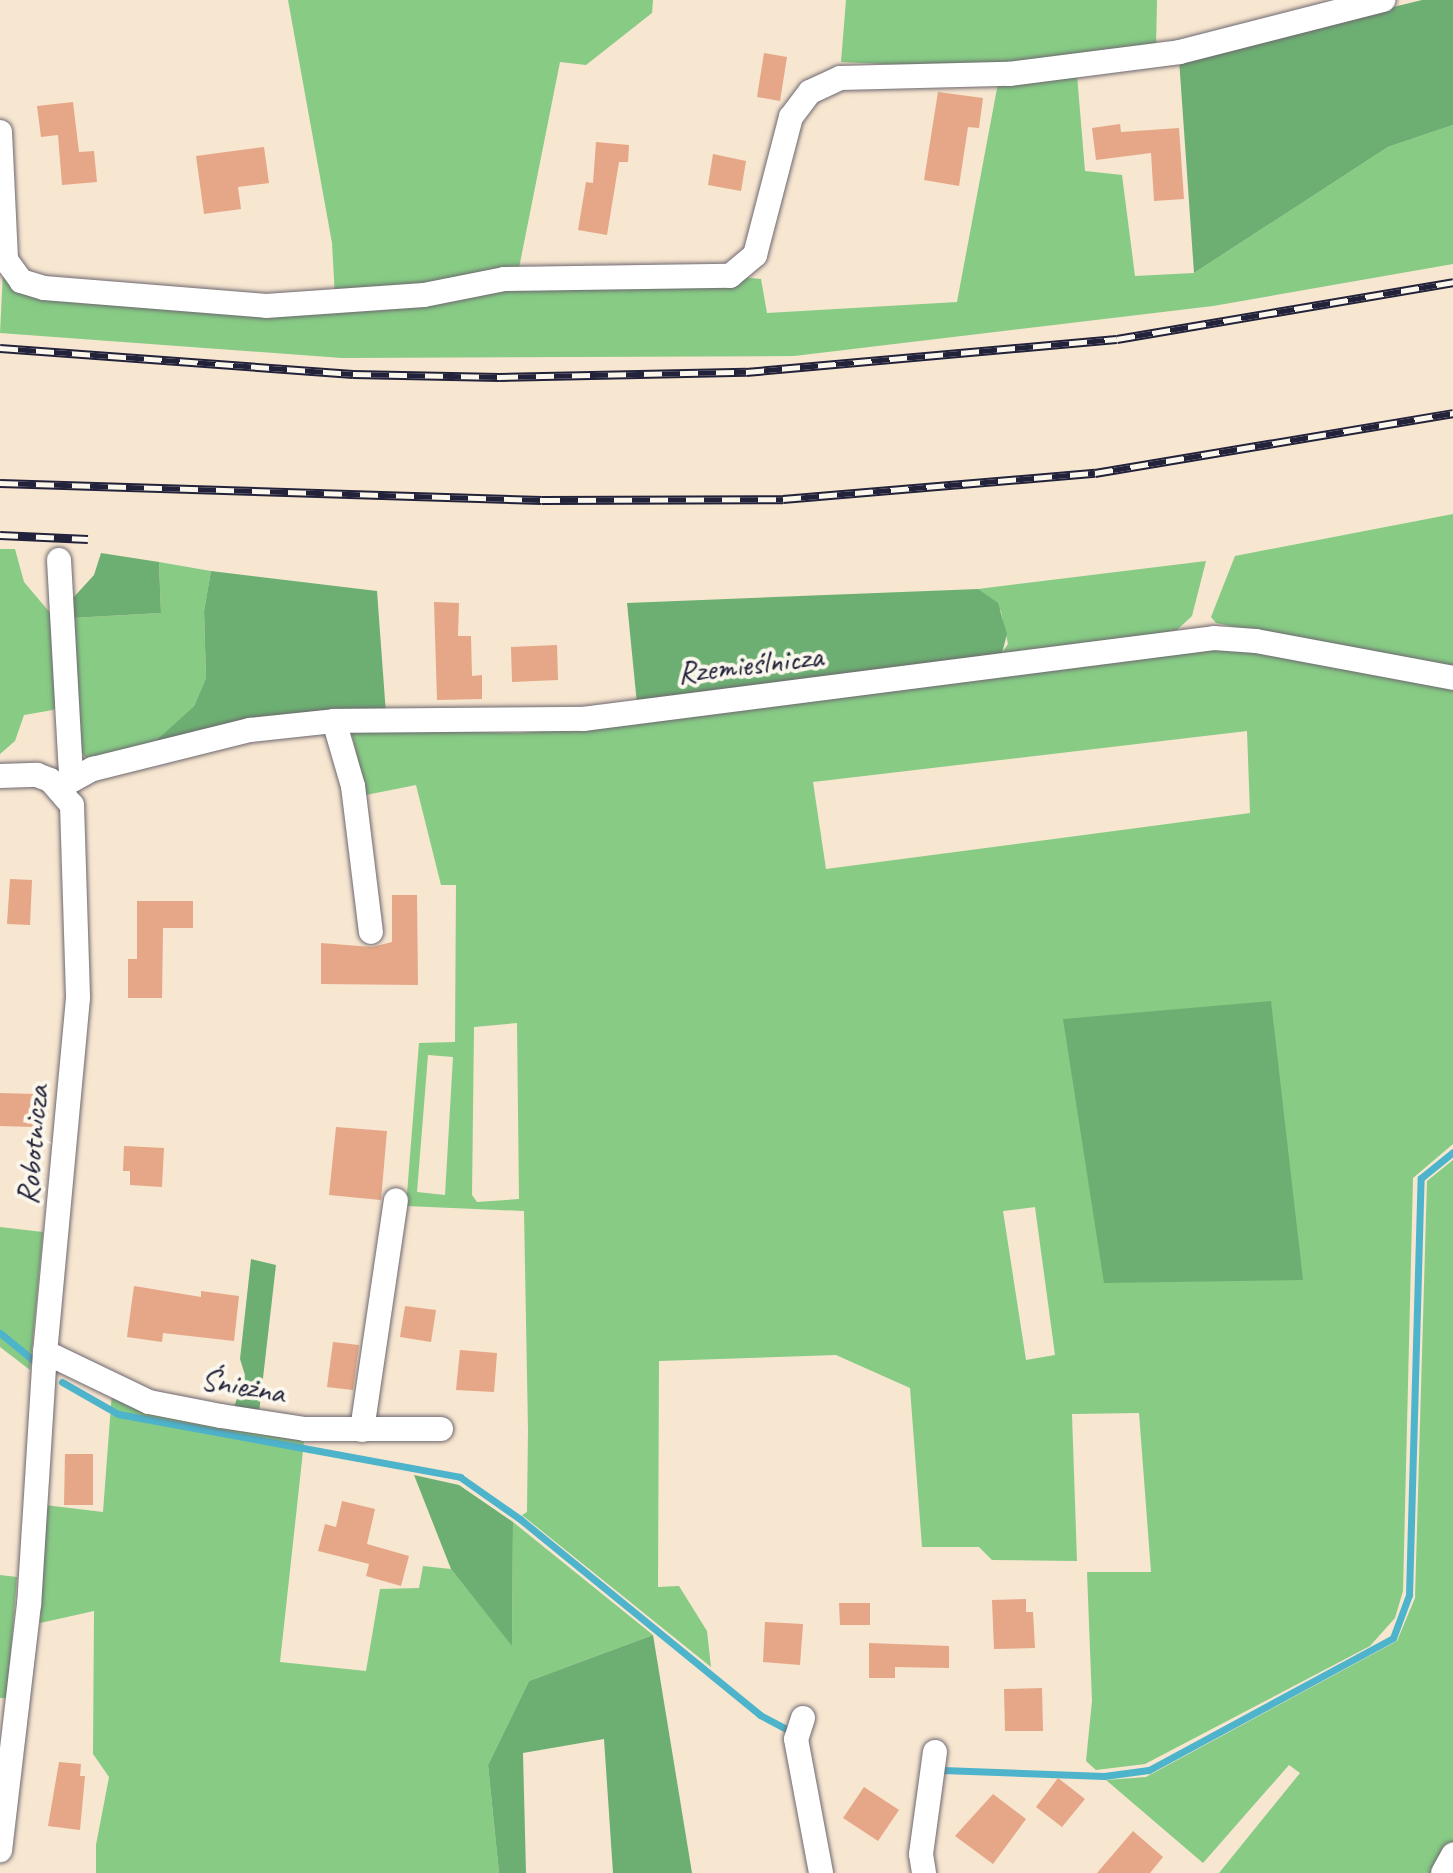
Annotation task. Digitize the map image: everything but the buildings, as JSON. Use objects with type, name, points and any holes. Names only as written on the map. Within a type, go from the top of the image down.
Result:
[{"type":"street","points":[[0,132],[6,260],[16,276],[33,286],[266,306],[424,295],[504,279],[730,276],[755,255],[791,117],[810,92],[840,78],[1009,74],[1180,52],[1383,0]]},
{"type":"street","name":"Robotnicza","points":[[0,1850],[29,1604],[45,1352],[78,998],[74,815],[63,783],[59,560]]},
{"type":"street","name":"Rzemieślnicza","points":[[0,776],[37,775],[63,783],[250,730],[334,721],[583,719],[1214,638],[1256,641],[1453,678]]},
{"type":"street","points":[[334,721],[353,786],[371,932]]},
{"type":"street","points":[[362,1430],[396,1200]]},
{"type":"street","name":"Śnieżna","points":[[45,1352],[149,1402],[305,1429],[441,1429]]},
{"type":"street","points":[[800,1728],[821,1873]]},
{"type":"street","points":[[924,1873],[921,1854],[935,1752]]},
{"type":"street","points":[[1443,1873],[1453,1855]]},
{"type":"green space","points":[[288,0],[653,0],[652,13],[586,65],[560,62],[518,273],[335,297],[332,243]]},
{"type":"green space","points":[[846,0],[1157,0],[1156,48],[949,67],[841,62]]},
{"type":"green space","points":[[1422,0],[1453,0],[1453,125],[1388,147],[1194,273],[1179,59]]},
{"type":"green space","points":[[1077,75],[1085,171],[1122,175],[1135,276],[1194,273],[1388,147],[1453,125],[1453,264],[1213,306],[794,356],[342,358],[0,333],[3,272],[197,307],[739,277],[761,279],[767,313],[957,302],[998,83]]},
{"type":"green space","points":[[1453,514],[1453,671],[1216,623],[1211,617],[1235,556]]},
{"type":"green space","points":[[0,549],[15,549],[24,582],[57,621],[61,700],[53,710],[24,715],[15,741],[0,754]]},
{"type":"green space","points":[[101,553],[159,562],[161,613],[72,618],[72,599],[94,575]]},
{"type":"green space","points":[[1206,561],[1192,616],[1177,630],[1148,636],[1002,653],[1008,644],[1001,611],[978,589]]},
{"type":"green space","points":[[159,562],[211,571],[204,611],[206,678],[194,706],[144,751],[87,759],[79,749],[72,618],[161,613]]},
{"type":"green space","points":[[211,571],[377,591],[386,714],[144,751],[194,706],[206,678],[204,611]]},
{"type":"green space","points":[[978,589],[998,603],[1007,634],[1002,653],[637,704],[627,603]]},
{"type":"green space","points":[[1241,645],[1453,687],[1453,1144],[1413,1178],[1403,1591],[1395,1618],[1370,1646],[1145,1764],[1096,1770],[1086,1761],[1092,1701],[1087,1572],[1151,1572],[1139,1413],[1072,1414],[1077,1561],[992,1560],[979,1547],[922,1547],[910,1388],[836,1355],[659,1361],[658,1587],[679,1586],[707,1631],[711,1667],[522,1515],[527,1512],[528,1430],[524,1211],[406,1206],[419,1043],[455,1042],[456,885],[441,885],[416,785],[366,795],[351,730],[520,733]],"holes":[[[1247,731],[1250,813],[826,869],[813,782]],[[517,1023],[519,1199],[477,1202],[472,1195],[474,1027]],[[428,1055],[453,1057],[445,1195],[417,1192]],[[1035,1207],[1055,1355],[1026,1360],[1003,1211]]]},
{"type":"green space","points":[[1271,1001],[1303,1280],[1104,1283],[1063,1019]]},
{"type":"green space","points":[[1453,1160],[1453,1846],[1436,1873],[1219,1873],[1300,1773],[1289,1765],[1203,1863],[1106,1780],[1146,1777],[1397,1641],[1415,1598],[1427,1181]]},
{"type":"green space","points":[[0,1227],[43,1232],[30,1370],[0,1347]]},
{"type":"green space","points":[[251,1259],[276,1265],[259,1413],[232,1413],[245,1375],[240,1359]]},
{"type":"green space","points":[[112,1392],[297,1435],[304,1442],[280,1662],[366,1671],[380,1589],[419,1588],[423,1566],[451,1569],[512,1645],[513,1522],[653,1635],[529,1681],[488,1765],[499,1873],[96,1873],[96,1845],[109,1777],[93,1754],[94,1611],[40,1623],[45,1505],[103,1512]]},
{"type":"green space","points":[[414,1475],[459,1485],[513,1522],[512,1646],[451,1569]]},
{"type":"green space","points":[[0,1575],[17,1577],[7,1698],[0,1698]]},
{"type":"green space","points":[[653,1635],[692,1873],[613,1873],[604,1739],[523,1753],[526,1873],[499,1873],[488,1765],[529,1681]]},
{"type":"waterway","points":[[942,1770],[1104,1776],[1149,1770],[1393,1638],[1409,1595],[1421,1178],[1453,1152]]},
{"type":"waterway","points":[[0,1333],[33,1360]]},
{"type":"waterway","points":[[62,1382],[118,1414],[460,1477],[520,1519],[760,1715],[792,1732]]},
{"type":"railway","points":[[0,348],[353,374],[500,377],[746,372],[1117,339],[1453,282]]},
{"type":"railway","points":[[0,483],[542,500],[783,499],[1095,473],[1453,413]]},
{"type":"railway","points":[[0,535],[88,539]]}]
